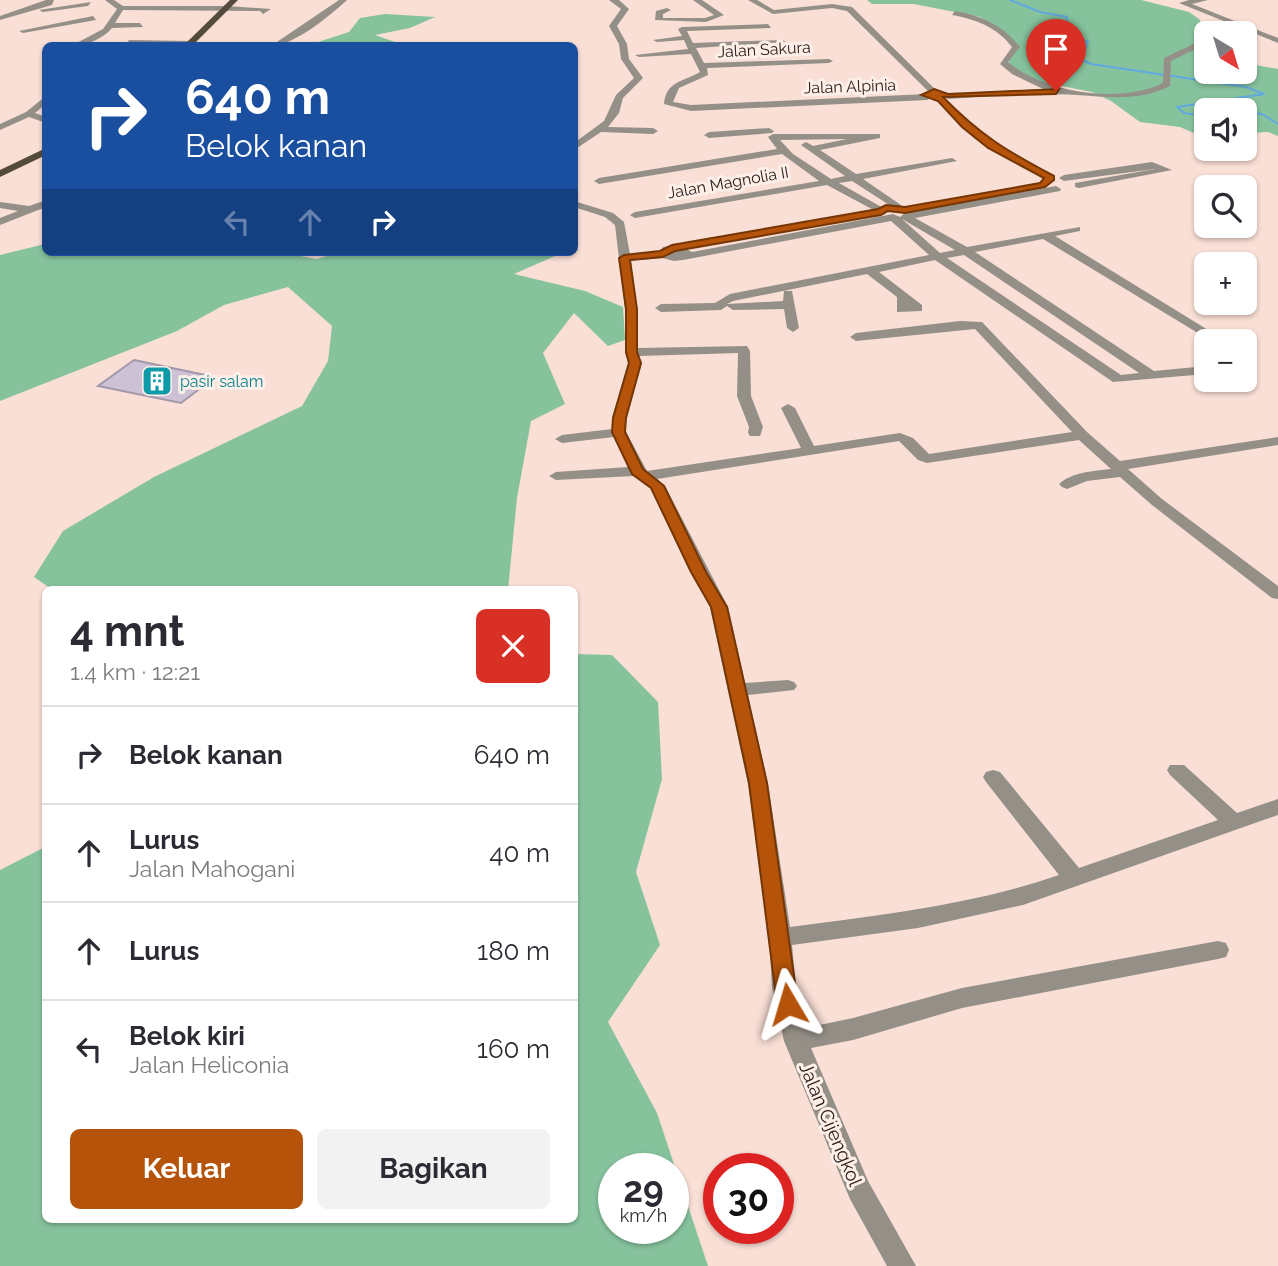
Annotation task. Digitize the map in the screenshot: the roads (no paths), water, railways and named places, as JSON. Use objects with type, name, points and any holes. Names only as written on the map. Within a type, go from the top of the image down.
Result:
[{"type":"main road","points":[[191,42],[234,0]]},
{"type":"main road","points":[[0,174],[42,153]]},
{"type":"street","points":[[108,13],[116,5],[133,0]]},
{"type":"street","points":[[281,42],[322,17],[343,0]]},
{"type":"street","points":[[578,144],[600,129],[614,113],[619,97],[639,78],[625,59],[623,44],[613,26],[625,9],[613,0]]},
{"type":"street","points":[[697,0],[720,16],[682,29],[701,66]]},
{"type":"street","points":[[752,0],[763,13],[768,26],[798,61]]},
{"type":"street","points":[[809,0],[818,8]]},
{"type":"street","points":[[1204,0],[1179,3],[1226,21]]},
{"type":"street","points":[[0,18],[47,4],[88,4]]},
{"type":"street","points":[[41,25],[47,4]]},
{"type":"street","points":[[116,5],[267,9],[263,12]]},
{"type":"street","points":[[83,42],[103,32],[116,5]]},
{"type":"street","points":[[633,261],[1049,184],[1064,178],[1152,165],[1167,171],[1079,185],[1071,190],[1049,184],[978,137],[849,9],[818,8],[763,13]]},
{"type":"street","points":[[667,10],[659,13],[659,20],[706,23],[716,27],[768,26]]},
{"type":"street","points":[[955,13],[976,18],[1008,38],[1016,47],[1003,62],[1015,72],[1056,91],[1105,97],[1140,96],[1166,90],[1170,84],[1170,64],[1177,58],[1194,53]]},
{"type":"street","points":[[13,26],[96,17],[83,29]]},
{"type":"street","points":[[23,31],[41,25]]},
{"type":"street","points":[[108,26],[140,25]]},
{"type":"street","points":[[1257,33],[1278,41]]},
{"type":"street","points":[[164,39],[184,42]]},
{"type":"street","points":[[657,40],[689,45]]},
{"type":"street","points":[[639,55],[689,45],[782,42]]},
{"type":"street","name":"Jalan Sakura","points":[[701,66],[783,66],[798,61],[828,61]]},
{"type":"street","points":[[733,65],[744,78]]},
{"type":"street","name":"Jalan Alpinia","points":[[701,66],[704,74],[678,83],[672,88],[668,104],[691,108],[1056,91]]},
{"type":"street","points":[[0,127],[29,114],[42,103]]},
{"type":"street","points":[[29,114],[42,119]]},
{"type":"street","points":[[600,129],[653,131]]},
{"type":"street","points":[[709,135],[770,131],[794,136],[877,136],[811,149]]},
{"type":"street","points":[[770,131],[785,151],[828,181],[964,250],[1152,376]]},
{"type":"street","points":[[794,136],[895,213],[938,257],[1118,379],[1194,371]]},
{"type":"street","points":[[677,169],[628,166],[610,172],[599,181],[604,181],[677,169],[785,151]]},
{"type":"street","name":"Jalan Magnolia II","points":[[635,215],[952,161]]},
{"type":"street","points":[[1064,178],[1079,185]]},
{"type":"street","points":[[0,205],[40,207]]},
{"type":"street","points":[[562,439],[618,432],[619,418],[635,363],[631,352],[633,261],[620,224],[609,215],[578,205]]},
{"type":"street","points":[[0,222],[40,207]]},
{"type":"street","points":[[721,306],[721,302],[730,299],[1076,229]]},
{"type":"street","points":[[1045,235],[1200,329]]},
{"type":"street","points":[[633,261],[678,253]]},
{"type":"street","points":[[869,271],[902,298]]},
{"type":"street","points":[[786,287],[793,328]]},
{"type":"street","points":[[661,308],[789,305]]},
{"type":"street","points":[[856,337],[960,325],[978,326],[1082,435],[1120,469],[1157,502],[1278,594]]},
{"type":"street","points":[[631,352],[742,349],[744,396],[756,427],[755,433]]},
{"type":"street","points":[[788,408],[810,452]]},
{"type":"street","name":"Jalan Cijengkol","points":[[618,432],[640,474],[657,486],[719,607],[758,783],[780,937],[784,987],[796,1041],[859,1190],[902,1266]]},
{"type":"street","points":[[556,476],[640,474],[903,437],[920,456],[927,459],[1082,435]]},
{"type":"street","points":[[1067,484],[1084,477],[1120,469],[1278,441]]},
{"type":"street","points":[[738,690],[788,687]]},
{"type":"street","points":[[1177,770],[1234,823]]},
{"type":"street","points":[[993,777],[1075,880]]},
{"type":"street","points":[[780,937],[918,919],[1023,896],[1278,807]]},
{"type":"street","points":[[796,1041],[853,1029],[961,998],[1218,950]]},
{"type":"waterway","points":[[1010,0],[1040,12],[1067,17],[1065,32],[1088,42],[1086,48],[1074,56],[1091,64],[1246,87],[1264,94],[1237,98]]},
{"type":"waterway","points":[[1194,104],[1177,107],[1184,113],[1194,114]]},
{"type":"waterway","points":[[1257,113],[1278,124]]},
{"type":"place","name":"pasir salam","points":[[157,381]]}]
